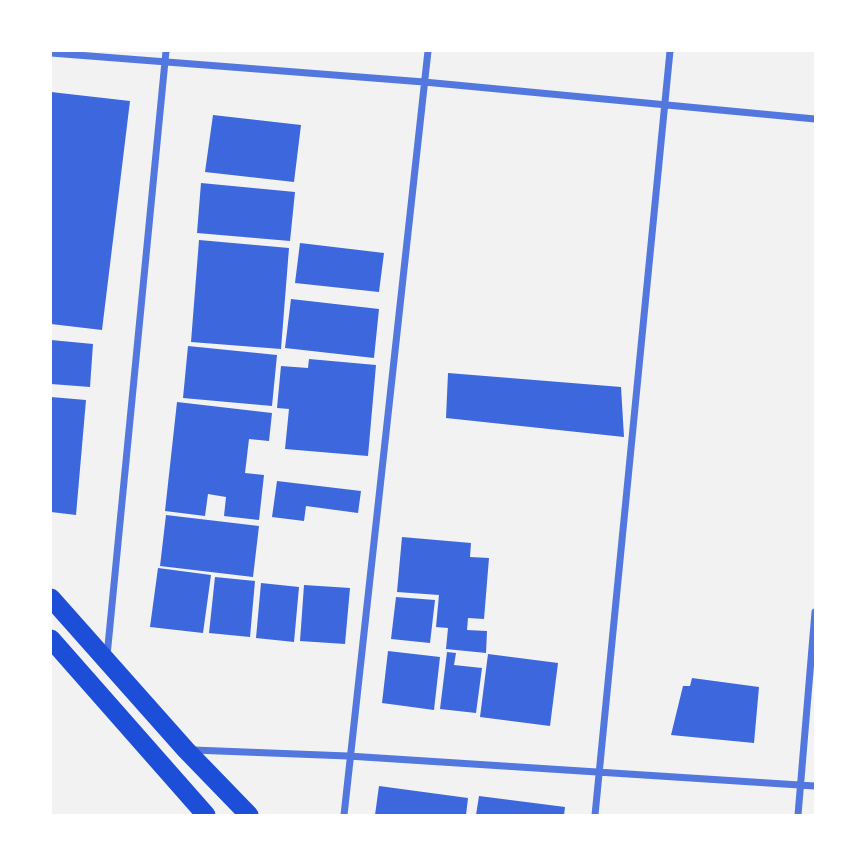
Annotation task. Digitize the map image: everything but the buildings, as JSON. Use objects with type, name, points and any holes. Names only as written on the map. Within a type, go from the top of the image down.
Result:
[{"type":"highway","points":[[51,598],[186,750],[249,815]]},
{"type":"highway","points":[[51,639],[206,815]]},
{"type":"street","points":[[106,660],[166,51]]},
{"type":"street","points":[[344,815],[348,756],[428,51]]},
{"type":"street","points":[[595,815],[670,51]]},
{"type":"street","points":[[51,53],[424,82],[664,107],[815,119]]},
{"type":"street","points":[[798,815],[815,612]]},
{"type":"street","points":[[186,750],[348,756],[815,786]]}]
